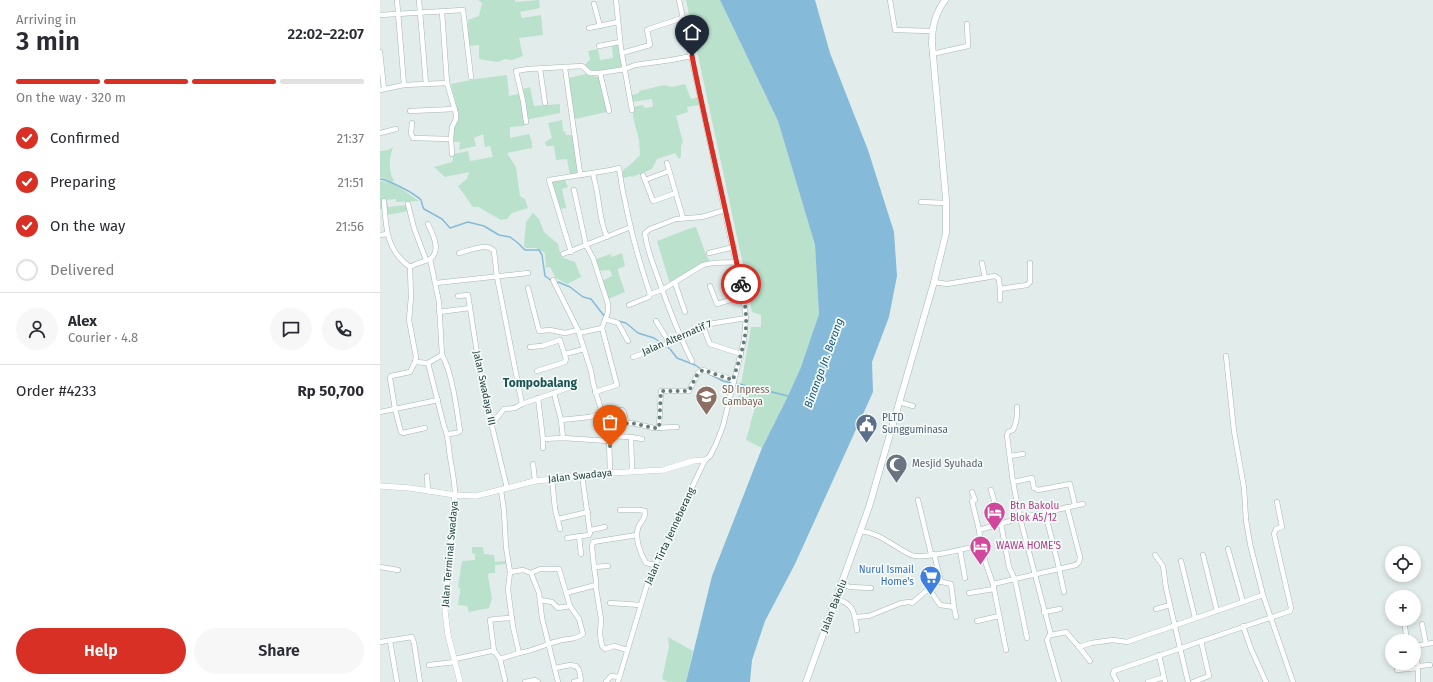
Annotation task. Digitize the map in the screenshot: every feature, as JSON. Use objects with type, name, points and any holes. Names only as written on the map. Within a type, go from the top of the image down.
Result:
[{"type":"main road","points":[[932,31],[934,22],[945,0]]},
{"type":"main road","name":"Jalan Bakolu","points":[[806,682],[861,531],[901,403],[935,282],[946,233],[946,203],[932,54],[932,31]]},
{"type":"street","points":[[397,0],[404,85]]},
{"type":"street","points":[[419,0],[426,84]]},
{"type":"street","points":[[616,0],[620,42],[632,110]]},
{"type":"street","name":"Jalan Tirta Jenneberang","points":[[618,680],[646,586],[705,460],[710,456],[719,436],[741,354],[746,318],[734,247],[712,155],[679,0]]},
{"type":"street","points":[[890,0],[895,30],[932,31]]},
{"type":"street","points":[[594,4],[600,26]]},
{"type":"street","points":[[380,15],[419,14],[463,10],[471,77]]},
{"type":"street","points":[[442,12],[447,83],[456,117],[452,127],[452,154]]},
{"type":"street","points":[[622,53],[650,45],[647,33],[648,29],[682,18]]},
{"type":"street","points":[[589,28],[618,22]]},
{"type":"street","points":[[932,54],[968,46],[967,24]]},
{"type":"street","points":[[599,46],[620,42]]},
{"type":"street","points":[[380,52],[382,89],[404,85],[447,83]]},
{"type":"street","points":[[526,122],[516,71],[582,66],[590,73],[600,73],[625,69],[635,65],[692,56]]},
{"type":"street","points":[[565,68],[580,173],[582,175]]},
{"type":"street","points":[[540,69],[545,103]]},
{"type":"street","points":[[600,73],[609,111]]},
{"type":"street","points":[[410,111],[455,109]]},
{"type":"street","points":[[412,123],[411,133],[413,138],[451,139]]},
{"type":"street","points":[[380,132],[396,129]]},
{"type":"street","points":[[667,163],[683,218]]},
{"type":"street","points":[[571,252],[549,180],[619,168],[630,226],[650,294]]},
{"type":"street","points":[[669,171],[644,178],[653,201],[676,194]]},
{"type":"street","points":[[593,173],[600,219],[607,237]]},
{"type":"street","points":[[574,190],[586,245],[608,304],[608,310],[602,328],[618,385],[595,392]]},
{"type":"street","points":[[384,201],[388,234],[397,256],[410,267],[412,297],[409,320],[416,357],[416,362],[410,372],[391,376],[390,378],[395,409],[402,433],[425,428]]},
{"type":"street","points":[[922,202],[946,203]]},
{"type":"street","points":[[408,204],[414,228],[428,259],[436,283],[442,355],[446,360],[460,431],[457,433],[448,434]]},
{"type":"street","points":[[692,361],[680,336],[662,290],[652,260],[646,233],[650,229],[668,222],[683,218],[702,217],[725,210]]},
{"type":"street","points":[[410,267],[428,259],[435,252],[436,246],[428,224]]},
{"type":"street","points":[[563,254],[607,237],[630,226]]},
{"type":"street","points":[[380,235],[388,234]]},
{"type":"street","points":[[459,253],[486,247],[492,248],[494,251],[497,277],[522,404]]},
{"type":"street","points":[[709,253],[734,247]]},
{"type":"street","points":[[629,305],[647,299],[650,294],[662,290],[707,264],[736,262]]},
{"type":"street","points":[[982,262],[985,278]]},
{"type":"street","points":[[1000,289],[1029,284],[1030,263]]},
{"type":"street","points":[[436,283],[528,273]]},
{"type":"street","points":[[935,282],[942,284],[995,276],[999,280],[1000,300]]},
{"type":"street","points":[[553,280],[579,332],[595,392],[606,424],[609,438],[610,472]]},
{"type":"street","points":[[674,282],[684,312]]},
{"type":"street","points":[[710,286],[716,304],[743,296]]},
{"type":"street","points":[[528,288],[540,331],[550,330],[565,333],[602,328]]},
{"type":"street","points":[[439,312],[470,308],[468,296],[458,296]]},
{"type":"street","name":"Jalan Swadaya III","points":[[470,308],[478,365],[491,425],[508,488]]},
{"type":"street","name":"Jalan Alternatif 7","points":[[633,357],[657,349],[702,326],[717,322],[746,318]]},
{"type":"street","points":[[605,319],[618,323],[628,341]]},
{"type":"street","points":[[656,321],[669,342]]},
{"type":"street","points":[[702,326],[709,342],[741,354]]},
{"type":"street","points":[[530,347],[542,346],[560,340],[567,360],[537,371]]},
{"type":"street","points":[[565,354],[584,349]]},
{"type":"street","points":[[416,362],[428,363],[442,355]]},
{"type":"street","points":[[1226,356],[1234,431],[1244,488],[1248,534],[1263,595],[1293,682]]},
{"type":"street","points":[[428,363],[444,426],[448,434],[450,458],[455,480],[455,496]]},
{"type":"street","points":[[659,428],[661,391],[689,391],[698,373],[703,370],[733,380]]},
{"type":"street","points":[[491,425],[502,410],[515,408],[538,398],[574,386]]},
{"type":"street","points":[[554,393],[562,420],[563,438]]},
{"type":"street","points":[[538,398],[544,439],[543,448]]},
{"type":"street","points":[[380,412],[438,400]]},
{"type":"street","points":[[901,403],[913,406]]},
{"type":"street","points":[[1016,407],[1017,418],[1015,426],[1013,430],[1007,433],[1013,482],[1020,518],[1051,635]]},
{"type":"street","points":[[562,420],[590,417],[602,412],[622,410],[624,412],[626,422]]},
{"type":"street","points":[[606,424],[626,422],[659,428],[677,427]]},
{"type":"street","points":[[544,439],[631,437],[642,439]]},
{"type":"street","points":[[631,437],[632,471]]},
{"type":"street","points":[[1010,456],[1023,454]]},
{"type":"street","name":"Jalan Swadaya","points":[[380,486],[410,488],[455,496],[483,495],[535,481],[610,472],[663,470],[693,461],[705,460]]},
{"type":"street","points":[[533,464],[535,481]]},
{"type":"street","points":[[567,538],[589,535],[590,533],[582,475]]},
{"type":"street","points":[[427,476],[428,491]]},
{"type":"street","points":[[1013,482],[1032,478],[1034,488],[1038,490],[1070,484],[1075,505]]},
{"type":"street","points":[[552,479],[555,509],[560,529]]},
{"type":"street","points":[[501,490],[506,547],[510,572],[508,590],[519,653]]},
{"type":"street","points":[[991,490],[1001,524],[1009,567],[1015,580],[1027,638]]},
{"type":"street","points":[[972,492],[975,500],[972,501],[981,545],[994,587],[1006,650]]},
{"type":"street","name":"Jalan Terminal Swadaya","points":[[455,496],[445,611],[448,635],[460,682]]},
{"type":"street","points":[[918,500],[941,582]]},
{"type":"street","points":[[1117,682],[1113,674],[1114,671],[1201,642],[1243,626],[1289,612],[1291,610],[1274,534],[1276,529],[1282,528],[1277,502]]},
{"type":"street","points":[[979,530],[1020,518],[1082,504]]},
{"type":"street","points":[[969,594],[1059,568],[1076,565],[1080,560],[1078,546],[1067,507]]},
{"type":"street","points":[[620,510],[645,511],[643,520],[638,527],[637,535],[640,551],[646,563],[655,565]]},
{"type":"street","points":[[558,519],[588,512]]},
{"type":"street","points":[[1045,512],[1064,592]]},
{"type":"street","points":[[590,530],[605,527]]},
{"type":"street","points":[[861,531],[876,536],[911,555],[920,556],[981,545]]},
{"type":"street","points":[[627,650],[614,646],[604,649],[602,646],[600,635],[601,619],[594,567],[593,542],[637,535]]},
{"type":"street","points":[[579,536],[581,554]]},
{"type":"street","points":[[1228,549],[1243,602]]},
{"type":"street","points":[[960,550],[965,578]]},
{"type":"street","points":[[1155,555],[1163,566],[1174,626],[1188,682]]},
{"type":"street","points":[[1203,555],[1217,611]]},
{"type":"street","points":[[1181,561],[1195,618]]},
{"type":"street","points":[[594,567],[608,566]]},
{"type":"street","points":[[380,567],[398,570]]},
{"type":"street","points":[[500,659],[583,635],[580,619],[570,606],[559,569],[540,569],[532,573],[524,570],[510,572]]},
{"type":"street","points":[[532,573],[539,594],[540,608],[558,682]]},
{"type":"street","points":[[855,617],[869,616],[901,603],[912,603],[938,581],[951,584],[956,617]]},
{"type":"street","points":[[842,584],[850,587],[871,588]]},
{"type":"street","points":[[566,593],[596,585]]},
{"type":"street","points":[[929,589],[940,605],[954,607]]},
{"type":"street","points":[[1079,648],[1091,643],[1113,640],[1127,642],[1263,595]]},
{"type":"street","points":[[836,599],[848,603],[855,617],[857,630]]},
{"type":"street","points":[[540,600],[552,602],[558,608],[570,606]]},
{"type":"street","points":[[610,603],[640,606]]},
{"type":"street","points":[[1156,609],[1170,605]]},
{"type":"street","points":[[1044,612],[1060,609]]},
{"type":"street","points":[[977,621],[999,616]]},
{"type":"street","points":[[505,680],[500,659],[494,651],[490,620],[512,618]]},
{"type":"street","points":[[1422,624],[1426,644]]},
{"type":"street","points":[[1243,626],[1251,650],[1266,682]]},
{"type":"street","points":[[1405,627],[1406,634]]},
{"type":"street","points":[[1059,682],[1047,640],[1049,636],[1066,632],[1090,661]]},
{"type":"street","points":[[380,642],[410,637],[413,639],[420,682]]},
{"type":"street","points":[[390,641],[397,682]]},
{"type":"street","points":[[1192,682],[1209,676],[1201,642]]},
{"type":"street","points":[[1421,645],[1433,644]]},
{"type":"street","points":[[429,665],[494,651]]},
{"type":"street","points":[[1148,682],[1164,679],[1159,655]]},
{"type":"street","points":[[555,668],[570,665],[576,666],[579,670],[581,681],[574,682]]},
{"type":"street","points":[[1421,666],[1430,665]]},
{"type":"street","points":[[1418,670],[1418,682]]},
{"type":"street","points":[[606,682],[611,676],[618,680]]},
{"type":"street","points":[[525,682],[536,680],[538,682]]},
{"type":"green space","points":[[478,0],[515,0],[515,2],[539,0],[540,8],[520,12],[522,18],[541,15],[543,35],[519,38],[523,56],[512,60],[505,59],[498,62],[479,59],[479,45],[469,46],[468,20],[479,16],[482,3]]},
{"type":"green space","points":[[686,0],[720,0],[778,121],[815,245],[819,314],[801,367],[762,448],[746,440],[755,407],[738,402],[751,327],[761,327],[761,315],[752,312]]},
{"type":"green space","points":[[619,44],[624,68],[592,72],[585,65],[590,59],[588,51],[598,49],[600,60],[613,58],[612,46]]},
{"type":"green space","points":[[586,74],[599,77],[607,112],[575,119],[568,78]]},
{"type":"green space","points":[[507,75],[509,96],[522,93],[523,89],[530,87],[534,106],[560,104],[560,113],[525,120],[524,126],[510,127],[510,138],[529,134],[532,142],[532,148],[507,153],[516,167],[520,196],[525,199],[528,208],[512,213],[507,219],[501,220],[478,207],[473,207],[458,186],[467,179],[469,172],[445,177],[434,167],[452,162],[454,154],[468,151],[470,161],[493,157],[490,146],[485,147],[483,134],[474,138],[476,146],[459,150],[460,142],[454,142],[453,130],[457,119],[457,108],[451,84]]},
{"type":"green space","points":[[685,84],[691,99],[699,97],[699,105],[687,107],[688,112],[676,116],[683,142],[681,146],[681,156],[679,159],[675,153],[657,159],[652,169],[632,177],[623,178],[623,170],[640,155],[639,140],[633,117],[633,107],[643,105],[644,108],[653,107],[652,99],[632,102],[631,95],[639,93],[639,91],[664,85],[672,87]]},
{"type":"green space","points":[[562,120],[563,131],[566,135],[574,135],[579,176],[570,176],[567,159],[556,160],[554,146],[546,146],[545,142],[552,138],[548,123]]},
{"type":"green space","points":[[393,147],[390,164],[394,181],[391,182],[380,177],[380,151],[388,150]]},
{"type":"green space","points":[[548,180],[565,180],[568,187],[562,189],[566,208],[556,209]]},
{"type":"green space","points":[[380,181],[393,183],[419,201],[396,202],[396,199],[387,200],[388,207],[407,205],[408,211],[387,215],[387,210],[380,209]]},
{"type":"green space","points":[[533,213],[539,219],[544,232],[558,244],[561,257],[575,262],[581,277],[567,284],[554,277],[555,276],[550,267],[546,268],[545,253],[536,248],[526,248],[524,246],[526,222]]},
{"type":"green space","points":[[696,227],[710,262],[670,284],[657,241]]},
{"type":"green space","points":[[622,253],[625,266],[618,269],[618,272],[625,292],[608,299],[602,281],[612,276],[610,270],[598,271],[594,260],[610,254],[612,257]]},
{"type":"green space","points":[[472,547],[483,547],[484,554],[494,555],[495,562],[506,561],[506,564],[495,565],[495,573],[489,573],[488,576],[492,598],[489,608],[469,612],[467,606],[458,605],[460,588],[458,587],[462,561],[475,560],[475,554],[472,553]]},
{"type":"green space","points":[[668,637],[693,651],[686,682],[668,682],[662,679],[669,647]]},
{"type":"water","name":"Binanga Jn. Berang","points":[[720,0],[815,0],[830,53],[868,150],[894,232],[897,276],[889,317],[872,362],[873,392],[795,564],[765,621],[752,660],[750,682],[686,682],[712,576],[762,448],[801,367],[819,314],[815,245],[778,121]]},
{"type":"waterway","points":[[380,179],[395,184],[418,197],[421,200],[424,209],[442,219],[450,228],[468,222],[484,226],[499,235],[510,237],[525,250],[539,250],[542,255],[545,276],[552,281]]},
{"type":"waterway","points":[[558,282],[570,287],[583,297],[591,299],[605,317]]},
{"type":"waterway","points":[[614,320],[626,323],[638,333],[654,338],[670,349],[677,358],[701,369]]},
{"type":"waterway","points":[[709,374],[731,383]]},
{"type":"waterway","points":[[735,383],[788,396]]},
{"type":"way so far","points":[[610,446],[606,424],[636,423],[659,428],[661,391],[687,392],[691,389],[698,373],[703,370],[708,370],[733,380],[741,354],[746,328],[741,284]]},
{"type":"place","name":"SD Inpress Cambaya","points":[[706,416]]},
{"type":"place","name":"PLTD Sungguminasa","points":[[866,444]]},
{"type":"place","name":"Mesjid Syuhada","points":[[896,484]]},
{"type":"place","name":"Btn Bakolu Blok A5/12","points":[[995,532]]},
{"type":"place","name":"WAWA HOME'S","points":[[980,566]]},
{"type":"place","name":"Nurul Ismail Home's","points":[[930,596]]},
{"type":"district","name":"Tompobalang","points":[[540,383]]},
{"type":"route","points":[[692,56],[712,155],[732,238],[741,284]]}]
